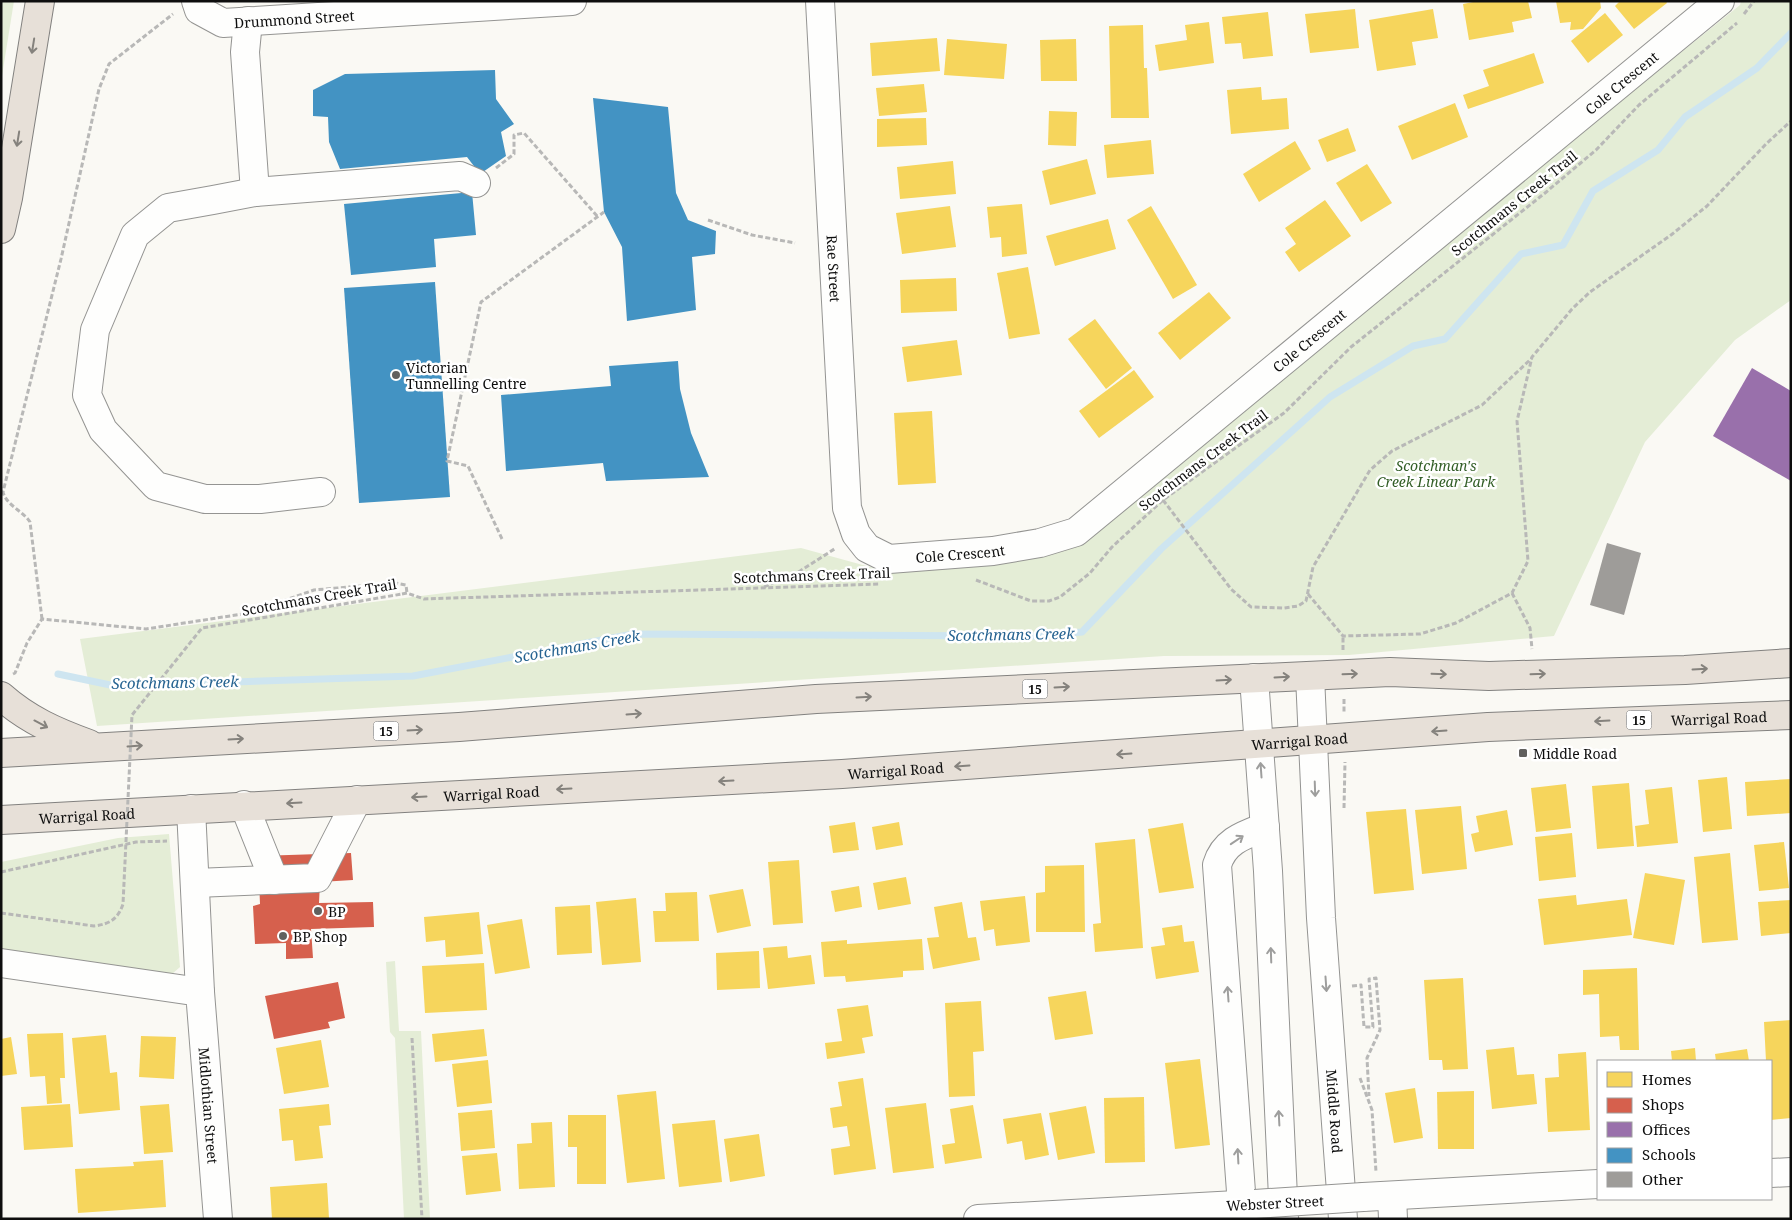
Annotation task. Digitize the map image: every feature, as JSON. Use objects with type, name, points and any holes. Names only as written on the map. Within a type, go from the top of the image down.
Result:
[{"type":"highway","points":[[1,229],[8,198],[40,1]]},
{"type":"highway","name":"15","points":[[1,753],[459,727],[816,699],[1390,672],[1489,676],[1668,670],[1791,663]]},
{"type":"highway","points":[[6,686],[30,719],[55,732],[103,748]]},
{"type":"highway","name":"Warrigal Road","points":[[1,820],[244,805],[832,775],[1488,727],[1791,715]]},
{"type":"highway","points":[[1,838],[76,816]]},
{"type":"street","name":"Drummond Street","points":[[191,7],[223,23],[572,1]]},
{"type":"street","name":"Rae Street","points":[[820,1],[849,539]]},
{"type":"street","name":"Cole Crescent","points":[[849,539],[889,559],[1040,544],[1076,532],[1720,1]]},
{"type":"street","points":[[248,21],[245,52],[255,192]]},
{"type":"street","points":[[321,492],[260,499],[205,499],[156,486],[103,430],[87,395],[95,330],[135,235],[168,208],[255,192],[460,176],[476,183]]},
{"type":"street","name":"Middle Road","points":[[1310,676],[1321,918],[1343,1219]]},
{"type":"street","points":[[1254,678],[1265,827],[1284,1219]]},
{"type":"street","points":[[196,883],[317,878],[357,800]]},
{"type":"street","points":[[244,805],[274,880]]},
{"type":"street","name":"Midlothian Street","points":[[191,809],[200,992],[218,1219]]},
{"type":"street","points":[[1246,1209],[1217,864],[1222,853],[1235,838],[1265,827]]},
{"type":"street","points":[[1,964],[200,992]]},
{"type":"street","points":[[1772,1173],[1791,1172]]},
{"type":"street","name":"Webster Street","points":[[978,1219],[1246,1209],[1381,1197],[1597,1184]]},
{"type":"path","name":"Scotchmans Creek Trail","points":[[974,580],[983,581],[1031,601],[1049,601],[1060,597],[1090,573],[1112,547],[1164,502],[1284,413],[1351,347],[1596,150],[1639,105],[1732,29],[1754,1]]},
{"type":"path","points":[[6,686],[15,673],[31,635],[42,620],[30,522],[26,515],[5,498],[3,492],[61,259],[99,89],[109,64],[191,7]]},
{"type":"path","points":[[1164,502],[1238,597],[1252,607],[1298,606],[1306,601],[1313,567],[1370,470],[1378,461],[1392,451],[1482,405],[1532,357],[1578,303],[1707,206],[1772,138],[1791,122]]},
{"type":"path","points":[[476,183],[514,154],[514,135],[524,134],[598,217]]},
{"type":"path","points":[[502,539],[468,466],[447,461],[481,302],[604,212]]},
{"type":"path","points":[[708,220],[752,234],[795,243]]},
{"type":"path","points":[[1308,594],[1343,636],[1398,636],[1438,630],[1470,616],[1512,593],[1528,561],[1517,421],[1532,357]]},
{"type":"path","points":[[760,588],[800,571],[849,539]]},
{"type":"path","points":[[42,620],[146,629],[249,613],[314,590],[395,583],[406,585],[407,593]]},
{"type":"path","name":"Scotchmans Creek Trail","points":[[1,913],[94,926],[109,923],[119,914],[123,904],[132,715],[202,628],[407,593],[424,599],[888,583]]},
{"type":"path","points":[[1512,593],[1530,628],[1532,649]]},
{"type":"path","points":[[1344,702],[1345,716]]},
{"type":"path","points":[[1343,816],[1345,764]]},
{"type":"path","points":[[1,872],[136,842],[172,840]]},
{"type":"path","points":[[1350,978],[1352,993]]},
{"type":"path","points":[[1351,986],[1361,985],[1364,1027],[1373,1027],[1369,979],[1376,978],[1380,1030],[1367,1058],[1381,1197]]},
{"type":"path","points":[[412,1038],[422,1219]]},
{"type":"path","points":[[1359,1076],[1370,1099]]},
{"type":"green space","points":[[1,1],[14,1],[1,82]]},
{"type":"green space","name":"Scotchman's Creek Linear Park","points":[[1741,1],[1791,1],[1791,300],[1735,340],[1645,442],[1554,636],[1349,655],[1164,656],[97,726],[80,639],[801,548],[881,570],[1064,549],[1740,5]]},
{"type":"green space","points":[[169,834],[180,967],[172,974],[1,950],[1,862],[118,838]]},
{"type":"green space","points":[[395,961],[399,1031],[421,1031],[430,1219],[404,1219],[395,1038],[390,1032],[386,962]]},
{"type":"building: Homes","points":[[1478,1],[1528,1],[1532,18],[1512,22],[1514,32],[1469,40],[1463,4]]},
{"type":"building: Homes","points":[[1556,1],[1600,1],[1601,8],[1583,29],[1570,30],[1571,22],[1560,23]]},
{"type":"building: Homes","points":[[1620,1],[1666,1],[1667,3],[1634,29],[1615,6]]},
{"type":"building: Homes","points":[[1355,9],[1359,48],[1310,53],[1305,14]]},
{"type":"building: Homes","points":[[1433,9],[1438,38],[1412,42],[1416,65],[1377,71],[1369,20]]},
{"type":"building: Homes","points":[[1268,12],[1273,56],[1243,59],[1241,43],[1225,44],[1222,17]]},
{"type":"building: Homes","points":[[1605,13],[1623,35],[1588,63],[1571,41]]},
{"type":"building: Homes","points":[[1209,22],[1214,63],[1159,71],[1155,45],[1187,40],[1185,25]]},
{"type":"building: Homes","points":[[1143,25],[1144,68],[1147,68],[1149,118],[1111,118],[1109,26]]},
{"type":"building: Homes","points":[[937,38],[940,71],[872,76],[870,43]]},
{"type":"building: Homes","points":[[947,39],[1007,44],[1004,79],[944,75]]},
{"type":"building: Homes","points":[[1076,39],[1077,81],[1041,81],[1040,40]]},
{"type":"building: Homes","points":[[1534,53],[1544,83],[1468,109],[1463,95],[1489,86],[1483,70]]},
{"type":"building: Homes","points":[[924,84],[927,112],[879,116],[876,88]]},
{"type":"building: Homes","points":[[1261,87],[1262,100],[1287,98],[1289,129],[1231,134],[1227,90]]},
{"type":"building: Homes","points":[[1455,103],[1468,137],[1412,160],[1398,126]]},
{"type":"building: Homes","points":[[1049,111],[1077,112],[1076,146],[1048,145]]},
{"type":"building: Homes","points":[[926,118],[927,145],[877,147],[877,119]]},
{"type":"building: Homes","points":[[1348,128],[1356,151],[1327,162],[1318,140]]},
{"type":"building: Homes","points":[[1151,140],[1154,174],[1107,178],[1104,145]]},
{"type":"building: Homes","points":[[1295,141],[1311,169],[1259,202],[1243,174]]},
{"type":"building: Homes","points":[[1087,159],[1096,194],[1050,205],[1042,171]]},
{"type":"building: Homes","points":[[953,161],[956,194],[900,199],[897,167]]},
{"type":"building: Homes","points":[[1367,164],[1392,203],[1361,222],[1336,183]]},
{"type":"building: Homes","points":[[1325,200],[1351,236],[1299,272],[1285,252],[1296,244],[1285,228]]},
{"type":"building: Homes","points":[[1022,204],[1027,254],[1002,257],[1001,237],[990,238],[987,207]]},
{"type":"building: Homes","points":[[950,206],[956,247],[902,254],[896,213]]},
{"type":"building: Homes","points":[[1151,206],[1197,285],[1173,299],[1127,220]]},
{"type":"building: Homes","points":[[1108,219],[1116,249],[1055,266],[1046,236]]},
{"type":"building: Homes","points":[[1028,267],[1040,334],[1009,339],[997,273]]},
{"type":"building: Homes","points":[[956,278],[957,311],[901,313],[900,280]]},
{"type":"building: Homes","points":[[1209,292],[1231,318],[1180,360],[1158,333]]},
{"type":"building: Homes","points":[[1095,319],[1132,368],[1106,389],[1068,339]]},
{"type":"building: Homes","points":[[957,340],[962,375],[907,382],[902,347]]},
{"type":"building: Homes","points":[[1134,370],[1154,397],[1099,438],[1079,411]]},
{"type":"building: Homes","points":[[932,411],[936,483],[898,485],[894,413]]},
{"type":"building: Homes","points":[[1727,777],[1732,829],[1703,832],[1698,780]]},
{"type":"building: Homes","points":[[1791,779],[1791,813],[1747,816],[1745,782]]},
{"type":"building: Homes","points":[[1629,783],[1634,846],[1597,849],[1592,786]]},
{"type":"building: Homes","points":[[1566,784],[1571,828],[1536,832],[1531,788]]},
{"type":"building: Homes","points":[[1672,787],[1678,843],[1637,847],[1635,826],[1649,824],[1645,790]]},
{"type":"building: Homes","points":[[1461,806],[1467,869],[1422,874],[1415,810]]},
{"type":"building: Homes","points":[[1406,809],[1414,890],[1374,894],[1366,812]]},
{"type":"building: Homes","points":[[1507,810],[1513,845],[1475,852],[1471,834],[1479,832],[1476,816]]},
{"type":"building: Homes","points":[[855,822],[859,850],[833,853],[829,826]]},
{"type":"building: Homes","points":[[899,822],[903,845],[876,850],[872,827]]},
{"type":"building: Homes","points":[[1183,823],[1194,888],[1159,893],[1148,829]]},
{"type":"building: Homes","points":[[1572,833],[1576,877],[1539,881],[1535,837]]},
{"type":"building: Homes","points":[[1135,839],[1143,948],[1095,952],[1093,924],[1101,923],[1095,843]]},
{"type":"building: Homes","points":[[1784,842],[1789,888],[1759,891],[1754,845]]},
{"type":"building: Homes","points":[[1730,853],[1738,940],[1702,943],[1694,857]]},
{"type":"building: Homes","points":[[799,860],[803,923],[773,925],[768,862]]},
{"type":"building: Homes","points":[[1084,865],[1085,932],[1036,932],[1036,893],[1045,892],[1045,866]]},
{"type":"building: Homes","points":[[1645,873],[1685,880],[1674,945],[1633,938]]},
{"type":"building: Homes","points":[[906,877],[911,904],[878,910],[873,883]]},
{"type":"building: Homes","points":[[859,886],[862,907],[835,912],[831,891]]},
{"type":"building: Homes","points":[[743,889],[751,926],[717,933],[709,895]]},
{"type":"building: Homes","points":[[697,892],[699,941],[655,942],[653,911],[666,911],[665,893]]},
{"type":"building: Homes","points":[[1576,895],[1577,905],[1627,899],[1632,935],[1544,945],[1538,899]]},
{"type":"building: Homes","points":[[1025,896],[1030,942],[996,946],[994,929],[984,931],[980,901]]},
{"type":"building: Homes","points":[[636,898],[641,962],[602,965],[596,902]]},
{"type":"building: Homes","points":[[1791,900],[1791,933],[1761,936],[1758,902]]},
{"type":"building: Homes","points":[[962,902],[968,938],[976,937],[980,960],[933,969],[927,938],[939,937],[934,907]]},
{"type":"building: Homes","points":[[590,905],[592,953],[557,955],[555,907]]},
{"type":"building: Homes","points":[[479,912],[483,954],[446,957],[445,940],[426,942],[424,917]]},
{"type":"building: Homes","points":[[522,919],[530,968],[495,974],[487,925]]},
{"type":"building: Homes","points":[[1182,925],[1184,942],[1194,941],[1199,972],[1156,979],[1151,947],[1165,945],[1162,928]]},
{"type":"building: Homes","points":[[922,939],[924,970],[903,971],[903,977],[846,982],[845,976],[824,977],[821,942],[847,940],[847,944]]},
{"type":"building: Homes","points":[[787,946],[788,958],[811,955],[815,984],[768,989],[763,948]]},
{"type":"building: Homes","points":[[759,951],[760,988],[717,990],[716,953]]},
{"type":"building: Homes","points":[[484,963],[487,1010],[425,1013],[422,966]]},
{"type":"building: Homes","points":[[1637,968],[1639,1050],[1620,1050],[1619,1036],[1600,1037],[1599,994],[1583,995],[1583,970]]},
{"type":"building: Homes","points":[[1463,978],[1468,1069],[1443,1070],[1442,1060],[1429,1060],[1424,980]]},
{"type":"building: Homes","points":[[1086,991],[1093,1034],[1055,1040],[1048,997]]},
{"type":"building: Homes","points":[[981,1001],[984,1051],[973,1052],[975,1096],[949,1097],[945,1003]]},
{"type":"building: Homes","points":[[868,1005],[873,1036],[862,1038],[865,1053],[827,1059],[825,1043],[842,1041],[837,1009]]},
{"type":"building: Homes","points":[[1791,1020],[1791,1118],[1772,1120],[1772,1060],[1766,1060],[1764,1022]]},
{"type":"building: Homes","points":[[484,1029],[487,1056],[435,1062],[432,1034]]},
{"type":"building: Homes","points":[[63,1033],[65,1078],[60,1078],[62,1103],[47,1104],[45,1076],[30,1077],[27,1034]]},
{"type":"building: Homes","points":[[106,1035],[110,1073],[117,1072],[120,1110],[79,1114],[72,1038]]},
{"type":"building: Homes","points":[[141,1036],[176,1037],[174,1079],[139,1077]]},
{"type":"building: Homes","points":[[11,1037],[17,1074],[1,1076],[1,1039]]},
{"type":"building: Homes","points":[[321,1040],[329,1087],[284,1094],[276,1048]]},
{"type":"building: Homes","points":[[1514,1047],[1517,1075],[1534,1074],[1537,1104],[1492,1109],[1486,1050]]},
{"type":"building: Homes","points":[[1695,1048],[1696,1060],[1672,1060],[1671,1051]]},
{"type":"building: Homes","points":[[1747,1049],[1749,1060],[1716,1060],[1715,1054]]},
{"type":"building: Homes","points":[[1586,1052],[1590,1130],[1548,1132],[1545,1078],[1559,1077],[1558,1054]]},
{"type":"building: Homes","points":[[1200,1059],[1210,1145],[1175,1149],[1165,1063]]},
{"type":"building: Homes","points":[[488,1060],[492,1103],[457,1107],[452,1064]]},
{"type":"building: Homes","points":[[863,1078],[876,1169],[834,1175],[831,1149],[850,1146],[847,1126],[833,1128],[830,1108],[842,1106],[838,1082]]},
{"type":"building: Homes","points":[[1415,1088],[1423,1138],[1394,1143],[1385,1093]]},
{"type":"building: Homes","points":[[656,1091],[665,1179],[627,1183],[617,1095]]},
{"type":"building: Homes","points":[[1474,1091],[1474,1149],[1438,1149],[1437,1092]]},
{"type":"building: Homes","points":[[1144,1097],[1145,1162],[1105,1163],[1104,1098]]},
{"type":"building: Homes","points":[[926,1103],[934,1168],[893,1173],[885,1108]]},
{"type":"building: Homes","points":[[70,1104],[73,1147],[24,1150],[21,1107]]},
{"type":"building: Homes","points":[[169,1104],[173,1152],[144,1154],[140,1106]]},
{"type":"building: Homes","points":[[329,1104],[331,1125],[319,1126],[323,1158],[295,1161],[293,1140],[282,1141],[279,1109]]},
{"type":"building: Homes","points":[[973,1105],[982,1158],[945,1164],[942,1145],[955,1143],[950,1109]]},
{"type":"building: Homes","points":[[1086,1106],[1095,1153],[1058,1160],[1049,1113]]},
{"type":"building: Homes","points":[[492,1110],[495,1148],[461,1151],[458,1113]]},
{"type":"building: Homes","points":[[1041,1113],[1049,1155],[1025,1160],[1022,1141],[1007,1144],[1003,1119]]},
{"type":"building: Homes","points":[[568,1115],[606,1115],[606,1184],[577,1184],[577,1147],[568,1147]]},
{"type":"building: Homes","points":[[715,1120],[722,1182],[679,1187],[672,1124]]},
{"type":"building: Homes","points":[[552,1122],[555,1187],[519,1189],[517,1144],[532,1143],[531,1123]]},
{"type":"building: Homes","points":[[759,1134],[765,1176],[730,1182],[724,1139]]},
{"type":"building: Homes","points":[[497,1153],[501,1191],[466,1195],[462,1156]]},
{"type":"building: Homes","points":[[163,1160],[166,1207],[78,1213],[75,1169],[134,1166],[133,1162]]},
{"type":"building: Homes","points":[[327,1183],[329,1218],[272,1219],[270,1187]]},
{"type":"building: Shops","points":[[351,853],[353,880],[320,882],[319,903],[373,902],[374,927],[311,929],[313,958],[286,959],[286,943],[255,944],[253,906],[260,904],[258,856]]},
{"type":"building: Shops","points":[[338,982],[345,1018],[328,1022],[330,1028],[274,1039],[265,996]]},
{"type":"building: Offices","points":[[1752,368],[1791,391],[1791,481],[1713,436]]},
{"type":"building: Schools","points":[[495,70],[496,99],[514,124],[501,132],[506,156],[480,174],[467,157],[340,169],[329,142],[328,117],[313,116],[313,90],[345,74]]},
{"type":"building: Schools","points":[[593,98],[668,107],[676,193],[688,220],[716,231],[715,254],[692,257],[696,310],[627,321],[622,247],[604,212]]},
{"type":"building: Schools","points":[[472,192],[476,235],[434,239],[436,267],[351,275],[344,204]]},
{"type":"building: Schools","name":"Victorian Tunnelling Centre","points":[[435,282],[450,497],[359,503],[344,288]]},
{"type":"building: Schools","points":[[678,361],[680,389],[691,433],[709,477],[606,481],[603,463],[506,471],[501,395],[611,386],[609,366]]},
{"type":"building: Other","points":[[1607,543],[1641,553],[1624,615],[1590,605]]},
{"type":"waterway","name":"Scotchmans Creek","points":[[58,674],[115,686],[413,676],[633,634],[1039,636],[1082,632],[1161,549],[1330,397],[1413,346],[1445,339],[1521,254],[1563,245],[1593,191],[1658,150],[1685,117],[1757,68],[1791,33]]},
{"type":"place","name":"Victorian Tunnelling Centre","points":[[396,375]]},
{"type":"place","name":"Middle Road","points":[[1523,753]]},
{"type":"place","name":"BP","points":[[318,911]]},
{"type":"place","name":"BP Shop","points":[[283,936]]}]
